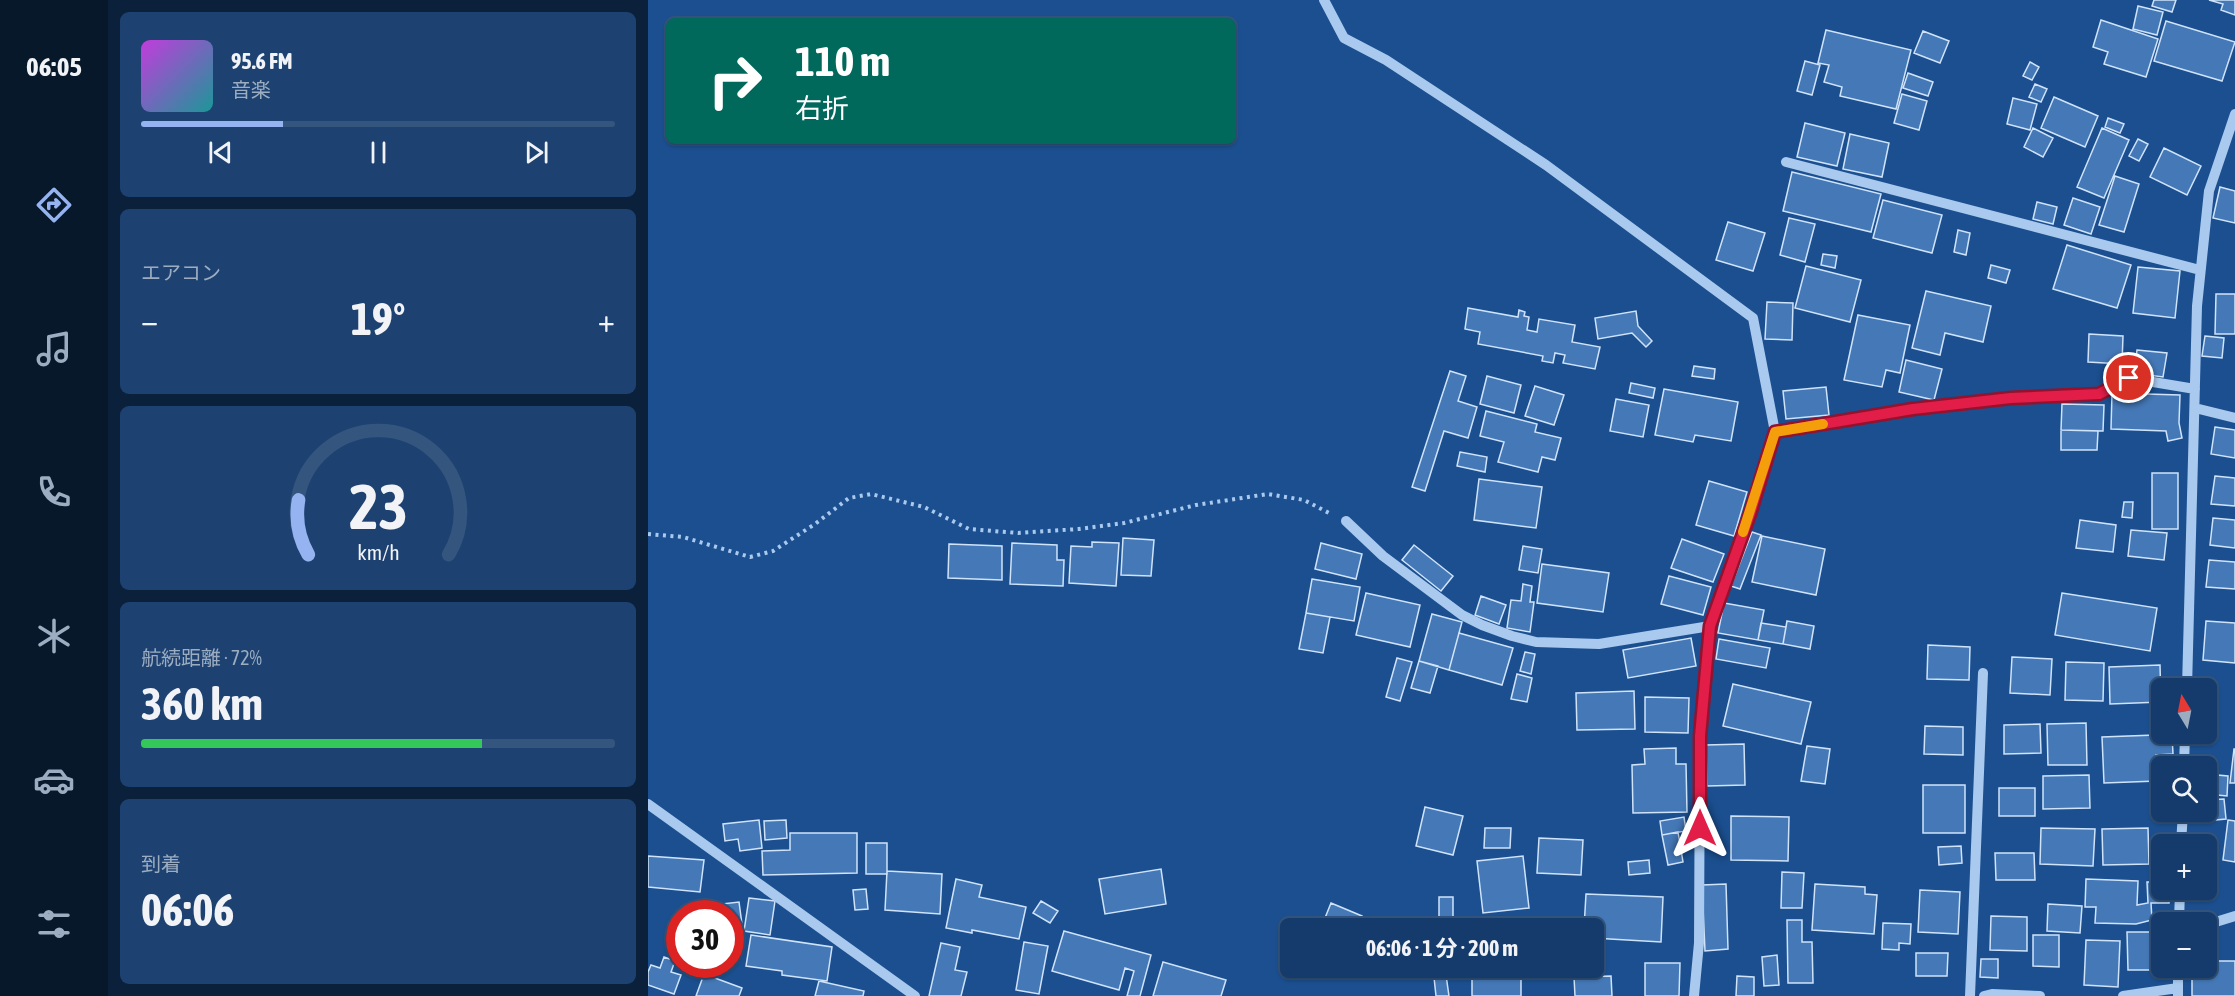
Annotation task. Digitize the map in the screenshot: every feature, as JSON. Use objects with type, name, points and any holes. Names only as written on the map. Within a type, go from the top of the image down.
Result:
[{"type":"street","points":[[1324,0],[1344,38],[1386,60],[1546,165],[1752,318],[1775,432],[1750,514],[1710,626],[1700,736],[1699,944],[1694,996]]},
{"type":"street","points":[[2187,678],[2197,306],[2200,270],[2209,191],[2235,114]]},
{"type":"street","points":[[1786,162],[2200,270]]},
{"type":"street","points":[[1775,432],[1913,409],[2011,398],[2099,394],[2129,378],[2195,389]]},
{"type":"street","points":[[2195,408],[2235,418]]},
{"type":"street","points":[[1346,521],[1383,556],[1462,615],[1512,636],[1536,642],[1599,644],[1710,626]]},
{"type":"street","points":[[1970,996],[1983,673]]},
{"type":"street","points":[[648,804],[915,996]]},
{"type":"street","points":[[2217,922],[2235,916]]},
{"type":"street","points":[[2123,996],[2178,992]]},
{"type":"street","points":[[1984,996],[1992,994],[2040,996]]},
{"type":"path","points":[[648,534],[683,537],[750,558],[772,551],[815,524],[849,498],[872,494],[924,507],[969,529],[1018,533],[1124,524],[1196,505],[1268,494],[1304,500],[1346,521]]},
{"type":"building","points":[[2154,0],[2176,0],[2172,12],[2152,6]]},
{"type":"building","points":[[2209,0],[2235,0],[2235,15],[2221,10],[2223,4]]},
{"type":"building","points":[[2138,6],[2163,12],[2157,35],[2133,29]]},
{"type":"building","points":[[2101,20],[2158,39],[2146,77],[2104,64],[2108,52],[2093,47]]},
{"type":"building","points":[[2166,21],[2235,42],[2222,81],[2154,61]]},
{"type":"building","points":[[1826,30],[1911,50],[1896,109],[1840,96],[1842,87],[1824,82],[1829,65],[1818,63]]},
{"type":"building","points":[[1923,31],[1949,41],[1940,63],[1914,53]]},
{"type":"building","points":[[1805,61],[1820,65],[1812,95],[1797,91]]},
{"type":"building","points":[[2030,62],[2039,67],[2032,80],[2023,76]]},
{"type":"building","points":[[1908,73],[1933,82],[1928,96],[1903,88]]},
{"type":"building","points":[[2035,84],[2047,89],[2041,102],[2029,97]]},
{"type":"building","points":[[1902,94],[1927,101],[1919,130],[1894,123]]},
{"type":"building","points":[[2054,97],[2098,116],[2085,147],[2041,128]]},
{"type":"building","points":[[2013,98],[2037,104],[2030,130],[2007,124]]},
{"type":"building","points":[[2108,118],[2124,124],[2120,133],[2105,127]]},
{"type":"building","points":[[1805,123],[1845,133],[1837,166],[1797,157]]},
{"type":"building","points":[[2033,128],[2053,138],[2043,157],[2024,147]]},
{"type":"building","points":[[2102,128],[2129,140],[2104,198],[2077,187]]},
{"type":"building","points":[[1850,134],[1889,143],[1882,177],[1843,169]]},
{"type":"building","points":[[2138,139],[2148,144],[2139,161],[2129,156]]},
{"type":"building","points":[[2164,148],[2201,166],[2187,195],[2150,177]]},
{"type":"building","points":[[1792,172],[1881,194],[1871,232],[1783,211]]},
{"type":"building","points":[[2115,176],[2139,184],[2124,232],[2099,225]]},
{"type":"building","points":[[2220,187],[2235,191],[2235,223],[2213,218]]},
{"type":"building","points":[[2073,198],[2100,207],[2091,234],[2064,225]]},
{"type":"building","points":[[1883,200],[1942,215],[1932,253],[1873,238]]},
{"type":"building","points":[[2037,202],[2057,207],[2053,224],[2033,219]]},
{"type":"building","points":[[1789,218],[1815,224],[1805,262],[1780,255]]},
{"type":"building","points":[[1728,222],[1765,233],[1753,271],[1716,260]]},
{"type":"building","points":[[1958,230],[1970,233],[1966,255],[1954,252]]},
{"type":"building","points":[[2067,245],[2131,265],[2117,308],[2053,289]]},
{"type":"building","points":[[1823,254],[1837,256],[1835,268],[1821,265]]},
{"type":"building","points":[[1991,265],[2010,270],[2006,283],[1988,278]]},
{"type":"building","points":[[1806,266],[1861,280],[1850,322],[1795,308]]},
{"type":"building","points":[[2138,267],[2180,271],[2175,318],[2133,313]]},
{"type":"building","points":[[1926,291],[1991,306],[1983,342],[1945,333],[1940,355],[1912,348]]},
{"type":"building","points":[[2216,294],[2235,294],[2235,334],[2215,334]]},
{"type":"building","points":[[1767,302],[1793,303],[1792,340],[1765,339]]},
{"type":"building","points":[[1468,308],[1518,317],[1519,310],[1525,312],[1524,316],[1529,317],[1527,330],[1537,332],[1539,319],[1575,325],[1572,342],[1600,347],[1595,369],[1563,363],[1565,355],[1555,353],[1553,363],[1542,361],[1543,356],[1478,344],[1480,332],[1465,329]]},
{"type":"building","points":[[1636,311],[1638,326],[1652,341],[1646,347],[1632,333],[1598,339],[1595,318]]},
{"type":"building","points":[[1858,315],[1910,325],[1900,373],[1886,370],[1882,387],[1844,380]]},
{"type":"building","points":[[2089,334],[2123,336],[2122,364],[2088,362]]},
{"type":"building","points":[[2205,336],[2224,338],[2222,358],[2202,356]]},
{"type":"building","points":[[2137,350],[2167,353],[2163,377],[2134,373]]},
{"type":"building","points":[[1906,360],[1942,369],[1934,400],[1899,392]]},
{"type":"building","points":[[1694,366],[1715,369],[1714,379],[1692,376]]},
{"type":"building","points":[[1450,371],[1466,376],[1458,401],[1477,407],[1468,438],[1444,431],[1425,491],[1412,487]]},
{"type":"building","points":[[1487,376],[1521,385],[1514,413],[1480,404]]},
{"type":"building","points":[[1631,383],[1655,388],[1653,398],[1629,393]]},
{"type":"building","points":[[1535,386],[1564,395],[1554,425],[1525,416]]},
{"type":"building","points":[[1826,387],[1829,415],[1786,419],[1783,391]]},
{"type":"building","points":[[1664,389],[1738,402],[1731,441],[1695,435],[1693,442],[1655,435]]},
{"type":"building","points":[[2112,393],[2180,395],[2179,423],[2182,438],[2168,441],[2166,431],[2111,429]]},
{"type":"building","points":[[1616,399],[1649,405],[1643,437],[1610,431]]},
{"type":"building","points":[[2062,404],[2104,405],[2103,431],[2061,430]]},
{"type":"building","points":[[1486,411],[1537,424],[1535,432],[1561,438],[1555,460],[1542,457],[1538,472],[1498,462],[1504,442],[1480,436]]},
{"type":"building","points":[[2215,427],[2235,430],[2235,458],[2211,454]]},
{"type":"building","points":[[2061,430],[2098,431],[2097,450],[2061,450]]},
{"type":"building","points":[[1460,452],[1487,457],[1485,472],[1457,466]]},
{"type":"building","points":[[2152,473],[2178,473],[2178,529],[2152,529]]},
{"type":"building","points":[[2215,476],[2235,478],[2235,506],[2211,504]]},
{"type":"building","points":[[1479,479],[1542,487],[1536,528],[1474,520]]},
{"type":"building","points":[[1709,481],[1747,492],[1734,536],[1696,525]]},
{"type":"building","points":[[2124,502],[2133,502],[2132,518],[2122,517]]},
{"type":"building","points":[[2213,518],[2235,520],[2235,548],[2210,545]]},
{"type":"building","points":[[2080,520],[2116,525],[2113,552],[2076,548]]},
{"type":"building","points":[[2131,530],[2167,533],[2164,560],[2128,556]]},
{"type":"building","points":[[1752,532],[1761,535],[1740,589],[1731,586]]},
{"type":"building","points":[[1762,536],[1825,549],[1816,595],[1752,582]]},
{"type":"building","points":[[1123,538],[1154,540],[1151,576],[1121,575]]},
{"type":"building","points":[[1682,539],[1724,554],[1713,582],[1671,568]]},
{"type":"building","points":[[1092,542],[1119,543],[1116,586],[1069,583],[1071,546],[1092,547]]},
{"type":"building","points":[[1012,543],[1057,545],[1057,560],[1064,560],[1063,586],[1010,584]]},
{"type":"building","points":[[1321,543],[1362,554],[1356,579],[1315,569]]},
{"type":"building","points":[[949,544],[1002,546],[1002,580],[948,578]]},
{"type":"building","points":[[1414,545],[1453,576],[1441,591],[1402,560]]},
{"type":"building","points":[[1523,546],[1542,549],[1538,573],[1519,570]]},
{"type":"building","points":[[2209,560],[2235,562],[2235,589],[2206,587]]},
{"type":"building","points":[[1542,564],[1609,573],[1603,612],[1537,603]]},
{"type":"building","points":[[1669,576],[1711,587],[1703,615],[1661,604]]},
{"type":"building","points":[[1312,579],[1360,587],[1354,621],[1306,613]]},
{"type":"building","points":[[1523,584],[1532,586],[1530,602],[1534,602],[1530,632],[1507,628],[1511,600],[1521,601]]},
{"type":"building","points":[[1366,593],[1420,605],[1410,647],[1356,635]]},
{"type":"building","points":[[2062,593],[2157,608],[2150,651],[2055,635]]},
{"type":"building","points":[[1481,596],[1506,605],[1499,624],[1475,615]]},
{"type":"building","points":[[1724,603],[1764,610],[1758,640],[1718,633]]},
{"type":"building","points":[[1306,613],[1330,617],[1323,653],[1299,649]]},
{"type":"building","points":[[1432,614],[1462,622],[1449,670],[1419,661]]},
{"type":"building","points":[[1787,621],[1814,626],[1810,649],[1783,644]]},
{"type":"building","points":[[2206,621],[2235,623],[2235,663],[2203,660]]},
{"type":"building","points":[[1761,623],[1786,627],[1783,644],[1758,640]]},
{"type":"building","points":[[1459,633],[1513,648],[1502,685],[1449,670]]},
{"type":"building","points":[[1691,638],[1696,666],[1628,678],[1623,650]]},
{"type":"building","points":[[1719,639],[1770,648],[1766,668],[1716,659]]},
{"type":"building","points":[[1928,645],[1970,647],[1969,680],[1927,679]]},
{"type":"building","points":[[1525,652],[1535,654],[1531,674],[1520,671]]},
{"type":"building","points":[[2012,657],[2052,659],[2050,695],[2010,693]]},
{"type":"building","points":[[1397,658],[1412,662],[1400,701],[1386,697]]},
{"type":"building","points":[[1419,661],[1438,666],[1430,693],[1411,688]]},
{"type":"building","points":[[2066,662],[2104,663],[2103,701],[2065,700]]},
{"type":"building","points":[[2160,665],[2160,678],[2151,678],[2151,702],[2110,704],[2109,667]]},
{"type":"building","points":[[1517,674],[1532,678],[1527,702],[1511,699]]},
{"type":"building","points":[[1733,684],[1811,702],[1801,744],[1723,726]]},
{"type":"building","points":[[1634,691],[1635,729],[1577,730],[1576,693]]},
{"type":"building","points":[[1645,697],[1689,698],[1688,733],[1645,732]]},
{"type":"building","points":[[2086,723],[2087,765],[2048,765],[2047,724]]},
{"type":"building","points":[[2040,724],[2041,753],[2004,754],[2004,725]]},
{"type":"building","points":[[1925,726],[1963,727],[1963,755],[1924,754]]},
{"type":"building","points":[[2151,735],[2151,744],[2172,744],[2173,754],[2151,756],[2151,781],[2104,783],[2102,737]]},
{"type":"building","points":[[1744,744],[1745,785],[1707,786],[1706,745]]},
{"type":"building","points":[[1807,746],[1830,749],[1825,784],[1801,781]]},
{"type":"building","points":[[1676,748],[1676,764],[1686,764],[1687,812],[1633,813],[1632,765],[1645,764],[1644,749]]},
{"type":"building","points":[[2234,749],[2235,783],[2230,783]]},
{"type":"building","points":[[2089,775],[2090,808],[2043,809],[2043,776]]},
{"type":"building","points":[[2217,775],[2228,776],[2227,796],[2217,795]]},
{"type":"building","points":[[1923,785],[1965,785],[1965,833],[1923,833]]},
{"type":"building","points":[[1999,788],[2035,788],[2035,816],[1999,816]]},
{"type":"building","points":[[2217,799],[2224,799],[2226,819],[2217,820]]},
{"type":"building","points":[[1425,807],[1463,816],[1453,855],[1416,846]]},
{"type":"building","points":[[1731,816],[1789,817],[1788,861],[1731,860]]},
{"type":"building","points":[[1684,817],[1686,831],[1662,835],[1660,821]]},
{"type":"building","points":[[759,820],[762,848],[740,851],[738,839],[725,841],[723,824]]},
{"type":"building","points":[[786,820],[787,838],[765,840],[764,821]]},
{"type":"building","points":[[2228,820],[2235,821],[2235,862],[2223,860]]},
{"type":"building","points":[[1485,828],[1511,828],[1510,848],[1484,848]]},
{"type":"building","points":[[2041,828],[2095,829],[2093,866],[2040,864]]},
{"type":"building","points":[[2148,828],[2149,864],[2103,865],[2102,829]]},
{"type":"building","points":[[1678,832],[1683,862],[1668,865],[1662,835]]},
{"type":"building","points":[[790,833],[857,833],[857,873],[763,875],[762,851],[790,850]]},
{"type":"building","points":[[1539,838],[1583,840],[1581,875],[1537,873]]},
{"type":"building","points":[[866,843],[887,843],[887,874],[866,874]]},
{"type":"building","points":[[1961,846],[1962,863],[1939,865],[1938,847]]},
{"type":"building","points":[[1995,853],[2034,853],[2035,880],[1996,880]]},
{"type":"building","points":[[648,856],[704,860],[700,892],[648,887]]},
{"type":"building","points":[[1523,856],[1529,908],[1483,913],[1477,861]]},
{"type":"building","points":[[1649,860],[1650,873],[1629,875],[1628,862]]},
{"type":"building","points":[[1161,869],[1166,904],[1105,914],[1099,879]]},
{"type":"building","points":[[887,871],[942,874],[940,914],[885,910]]},
{"type":"building","points":[[1782,872],[1804,873],[1802,908],[1781,908]]},
{"type":"building","points":[[956,879],[982,885],[979,897],[1026,907],[1019,939],[972,930],[972,933],[946,928]]},
{"type":"building","points":[[2086,879],[2138,881],[2137,905],[2148,903],[2147,882],[2151,882],[2151,900],[2169,900],[2169,903],[2151,903],[2151,920],[2136,924],[2095,923],[2096,907],[2085,907]]},
{"type":"building","points":[[1726,884],[1728,949],[1705,951],[1702,885]]},
{"type":"building","points":[[1815,884],[1865,887],[1865,894],[1877,895],[1874,934],[1812,930]]},
{"type":"building","points":[[866,889],[868,909],[855,910],[853,890]]},
{"type":"building","points":[[1920,890],[1960,892],[1958,934],[1918,932]]},
{"type":"building","points":[[1586,894],[1663,897],[1661,942],[1604,939],[1604,918],[1585,918]]},
{"type":"building","points":[[1439,897],[1453,897],[1453,918],[1439,918]]},
{"type":"building","points":[[749,898],[775,901],[770,935],[744,931]]},
{"type":"building","points":[[1041,901],[1058,911],[1050,923],[1033,913]]},
{"type":"building","points":[[1331,903],[1362,916],[1361,918],[1325,918]]},
{"type":"building","points":[[2048,904],[2082,906],[2080,933],[2047,931]]},
{"type":"building","points":[[1991,916],[2027,917],[2027,951],[1990,950]]},
{"type":"building","points":[[1787,920],[1802,920],[1802,942],[1812,942],[1813,983],[1788,983]]},
{"type":"building","points":[[1883,923],[1911,924],[1910,944],[1899,943],[1899,950],[1882,949]]},
{"type":"building","points":[[1064,931],[1151,955],[1140,996],[1127,996],[1134,971],[1125,968],[1119,990],[1052,971]]},
{"type":"building","points":[[2127,932],[2151,932],[2151,970],[2128,970]]},
{"type":"building","points":[[751,935],[832,947],[827,981],[782,975],[782,971],[746,966]]},
{"type":"building","points":[[2033,935],[2059,935],[2059,967],[2033,966]]},
{"type":"building","points":[[2086,940],[2120,941],[2118,987],[2084,985]]},
{"type":"building","points":[[1024,942],[1048,946],[1039,994],[1016,990]]},
{"type":"building","points":[[941,943],[960,947],[955,970],[967,972],[961,996],[929,996]]},
{"type":"building","points":[[1916,953],[1948,953],[1947,976],[1916,976]]},
{"type":"building","points":[[1777,955],[1779,985],[1764,986],[1762,957]]},
{"type":"building","points":[[664,957],[666,958],[666,978],[680,978],[674,994],[648,985],[648,972],[651,965],[660,968]]},
{"type":"building","points":[[1981,959],[1998,959],[1998,978],[1980,977]]},
{"type":"building","points":[[2217,961],[2235,961],[2235,996],[2192,996],[2192,978],[2217,978]]},
{"type":"building","points":[[1163,962],[1226,980],[1221,996],[1153,996]]},
{"type":"building","points":[[1645,963],[1680,963],[1679,996],[1645,996]]},
{"type":"building","points":[[1611,976],[1612,996],[1575,996],[1574,978],[1604,978]]},
{"type":"building","points":[[1737,976],[1754,977],[1754,996],[1736,996]]},
{"type":"building","points":[[703,978],[715,978],[742,988],[739,996],[696,996]]},
{"type":"building","points":[[1434,978],[1446,978],[1449,996],[1436,996]]},
{"type":"building","points":[[1472,978],[1521,978],[1521,996],[1472,996]]},
{"type":"building","points":[[819,981],[864,991],[863,996],[815,996]]},
{"type":"slow traffic","points":[[1743,532],[1775,432],[1823,424]]},
{"type":"route","points":[[1700,828],[1700,736],[1710,626],[1750,514],[1775,432],[1913,409],[2011,398],[2099,394],[2129,378]]}]
